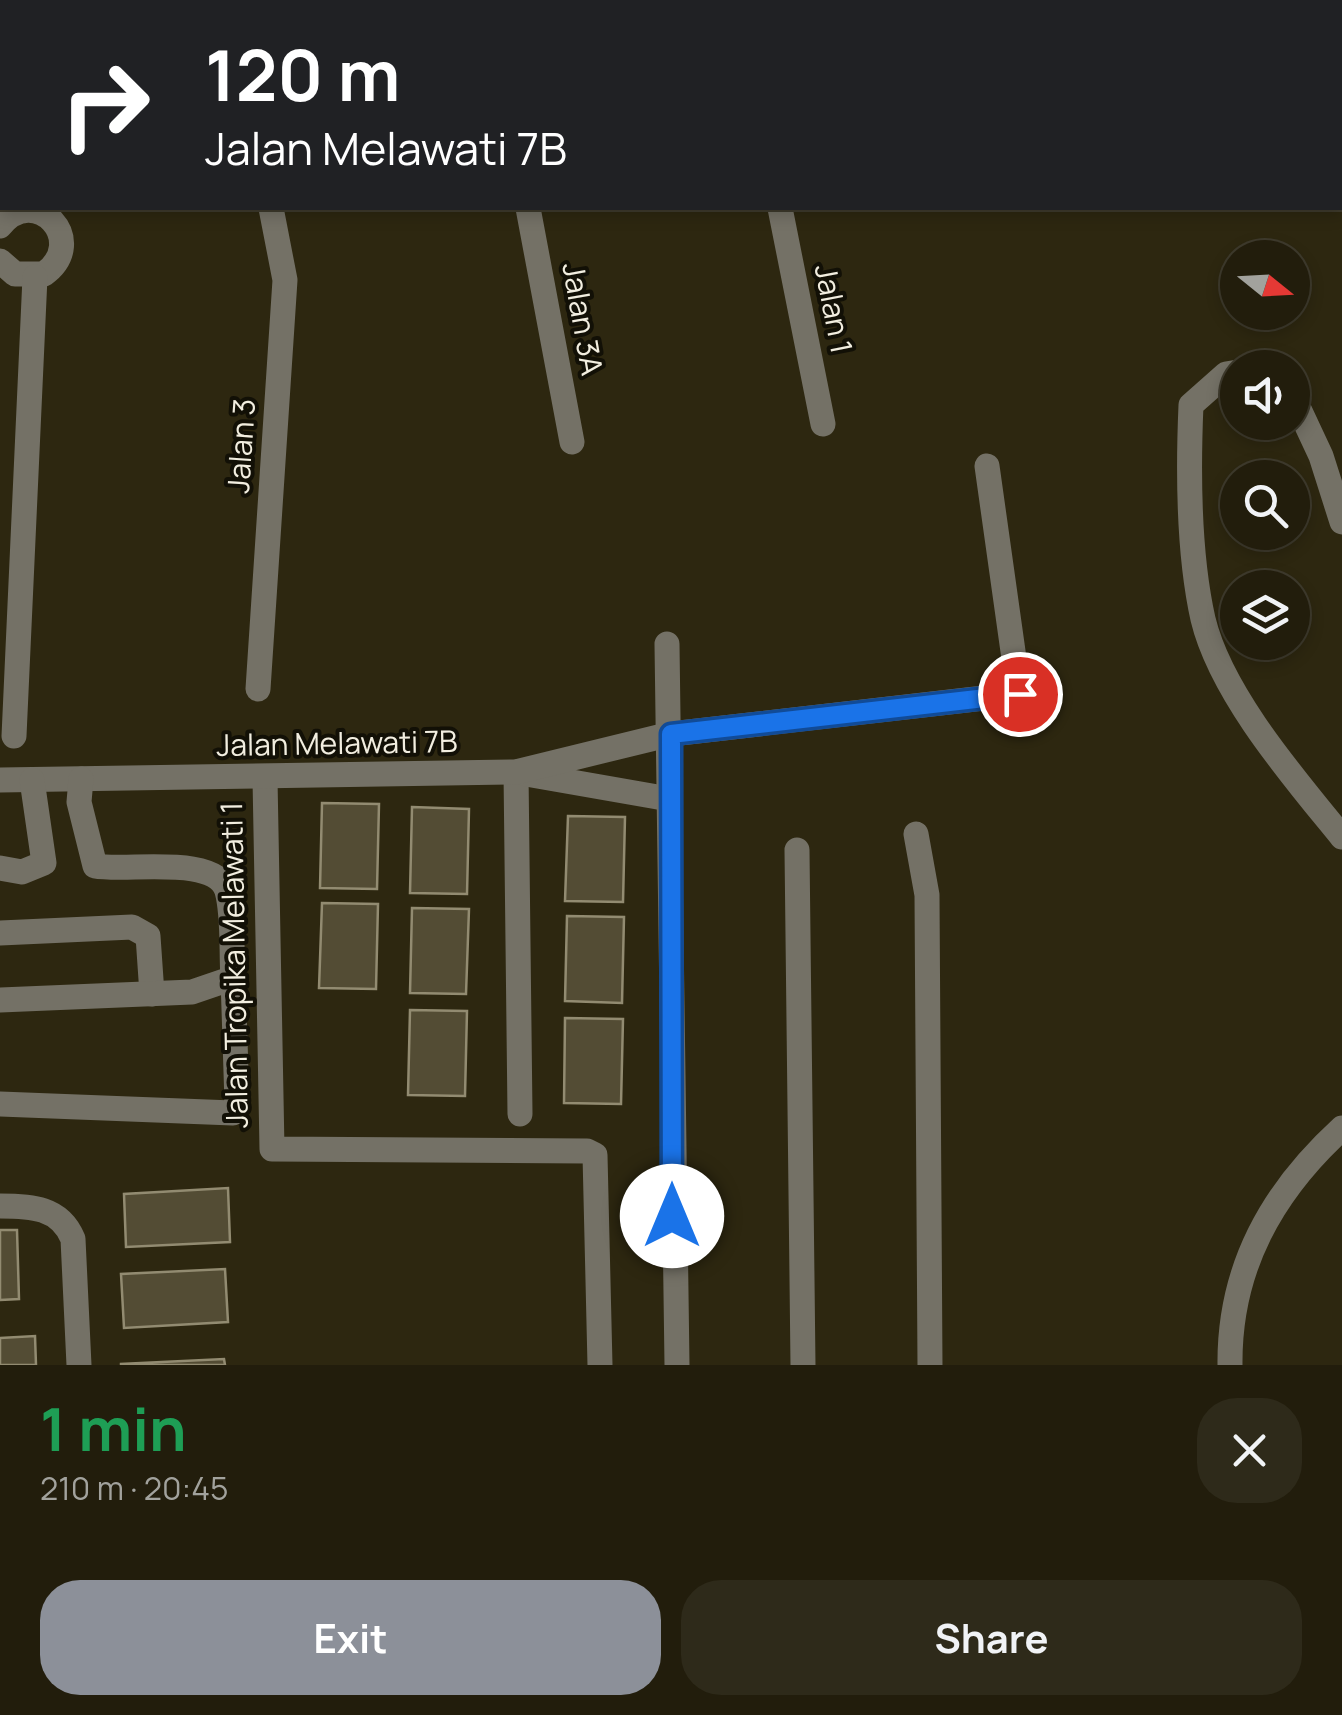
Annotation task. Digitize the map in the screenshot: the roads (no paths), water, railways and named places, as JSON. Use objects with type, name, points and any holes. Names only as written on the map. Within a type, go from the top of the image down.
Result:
[{"type":"street","name":"Jalan 3","points":[[258,689],[285,280],[271,210]]},
{"type":"street","name":"Jalan 3A","points":[[528,210],[572,442]]},
{"type":"street","name":"Jalan 1","points":[[780,210],[824,424]]},
{"type":"street","points":[[0,261],[14,274],[34,277],[52,268],[63,241],[49,216],[13,216]]},
{"type":"street","points":[[14,736],[34,277]]},
{"type":"street","points":[[1220,379],[1190,405],[1189,453],[1204,621],[1237,696],[1333,819],[1342,837]]},
{"type":"street","points":[[1310,432],[1342,522]]},
{"type":"street","name":"Jalan Melawati 7B","points":[[0,780],[265,779],[516,772],[671,734],[1020,694],[986,466]]},
{"type":"street","points":[[667,644],[677,1365]]},
{"type":"street","points":[[520,1114],[516,772],[669,799]]},
{"type":"street","points":[[0,1104],[232,1113],[237,1103],[226,889],[213,874],[183,867],[115,870],[95,866],[80,802],[81,779]]},
{"type":"street","name":"Jalan Tropika Melawati 1","points":[[265,779],[272,1150],[587,1151],[595,1155],[600,1365]]},
{"type":"street","points":[[0,868],[22,872],[44,863],[32,780]]},
{"type":"street","points":[[916,834],[927,896],[930,1365]]},
{"type":"street","points":[[797,850],[803,1365]]},
{"type":"street","points":[[0,933],[132,927],[148,936],[152,994]]},
{"type":"street","points":[[0,1000],[192,992],[233,978]]},
{"type":"street","points":[[1230,1365],[1230,1335],[1248,1255],[1275,1200],[1298,1169],[1342,1128]]},
{"type":"street","points":[[0,1206],[29,1206],[53,1213],[67,1224],[73,1239],[79,1365]]}]
